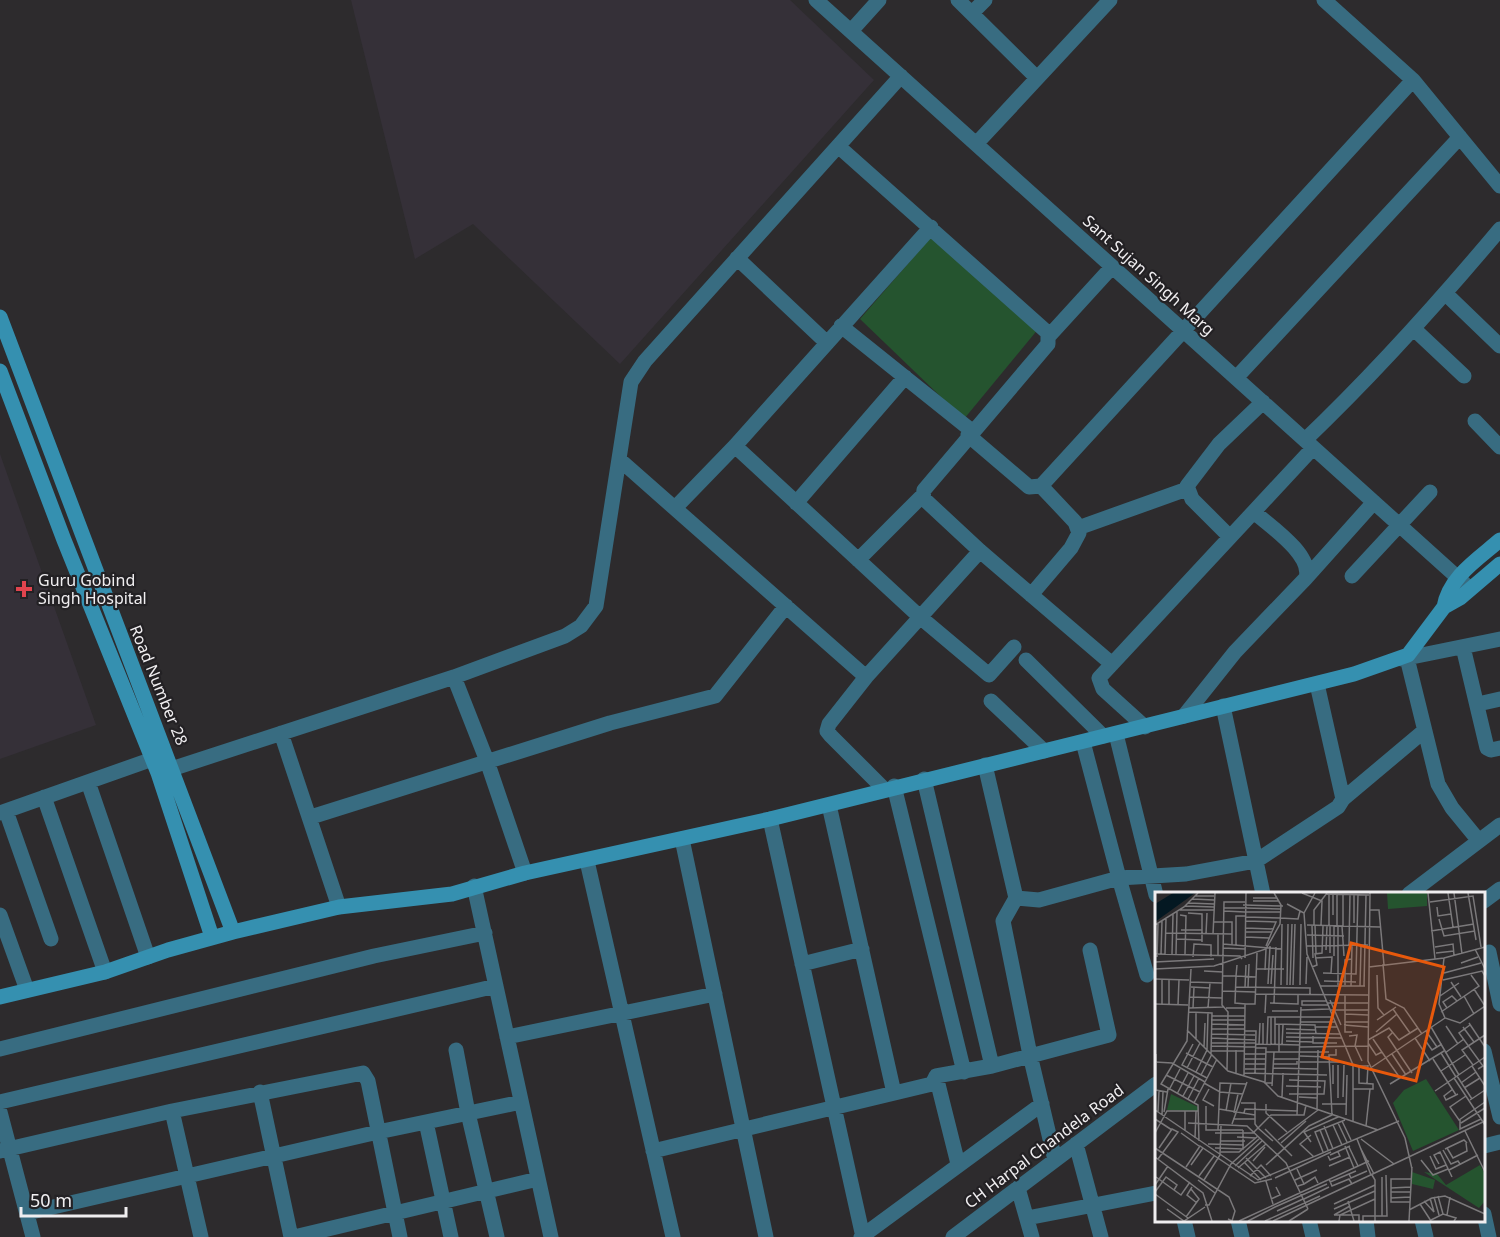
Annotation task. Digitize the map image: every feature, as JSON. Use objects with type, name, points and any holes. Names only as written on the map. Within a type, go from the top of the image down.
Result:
[{"type":"street","name":"Sant Sujan Singh Marg","points":[[816,0],[1471,590]]},
{"type":"street","points":[[850,31],[879,0]]},
{"type":"street","points":[[958,0],[1037,78]]},
{"type":"street","points":[[972,13],[985,0]]},
{"type":"street","points":[[976,144],[1110,0]]},
{"type":"street","points":[[1324,0],[1413,80],[1500,186]]},
{"type":"street","points":[[51,939],[3,812],[152,759],[166,765],[281,733],[454,677],[565,636],[581,627],[596,606],[631,382],[645,361],[901,76]]},
{"type":"street","points":[[841,326],[905,377],[1029,487],[1041,486],[1185,332],[1413,80]]},
{"type":"street","points":[[1236,378],[1461,137]]},
{"type":"street","points":[[838,146],[931,227],[1049,336]]},
{"type":"street","points":[[675,508],[735,447],[826,342],[931,227]]},
{"type":"street","points":[[1145,727],[1100,686],[1099,678],[1254,512],[1309,444],[1446,294],[1500,230]]},
{"type":"street","points":[[737,258],[826,342]]},
{"type":"street","points":[[858,560],[923,495],[970,433],[1048,344],[1049,336],[1112,267]]},
{"type":"street","points":[[1446,294],[1500,346]]},
{"type":"street","name":"Road Number 28","points":[[0,317],[78,529],[139,683],[166,765],[212,937]]},
{"type":"street","points":[[1414,329],[1464,376]]},
{"type":"street","name":"Road Number 28","points":[[0,371],[64,540],[152,759]]},
{"type":"street","points":[[796,503],[905,377]]},
{"type":"street","points":[[1230,537],[1192,499],[1187,489],[1189,482],[1219,444],[1263,402]]},
{"type":"street","points":[[1475,422],[1500,447]]},
{"type":"street","points":[[735,447],[920,617],[989,675],[1014,647]]},
{"type":"street","points":[[620,460],[866,676]]},
{"type":"street","points":[[1031,595],[1078,537],[1078,528],[1041,486]]},
{"type":"street","points":[[1078,528],[1187,489]]},
{"type":"street","points":[[1352,576],[1430,492]]},
{"type":"street","points":[[923,495],[927,505],[1112,664]]},
{"type":"street","points":[[1184,716],[1235,652],[1374,502]]},
{"type":"street","points":[[1254,512],[1301,554],[1308,567],[1306,578]]},
{"type":"street","points":[[1405,658],[1444,607],[1448,593],[1457,578],[1500,540]]},
{"type":"street","points":[[964,1072],[889,788],[827,731],[829,724],[866,676],[980,551]]},
{"type":"street","points":[[1444,607],[1471,590],[1500,564]]},
{"type":"street","points":[[311,817],[610,723],[715,696],[786,606]]},
{"type":"street","points":[[0,997],[105,972],[212,937],[339,907],[452,894],[525,873],[770,819],[1145,727],[1317,684],[1405,658],[1500,639]]},
{"type":"street","points":[[1463,647],[1487,748],[1491,750],[1500,748]]},
{"type":"street","points":[[1405,658],[1441,790],[1479,841]]},
{"type":"street","points":[[1026,660],[1109,735],[1155,892]]},
{"type":"street","points":[[454,677],[487,761],[525,873]]},
{"type":"street","points":[[124,690],[139,683]]},
{"type":"street","points":[[1317,684],[1343,799]]},
{"type":"street","points":[[1478,704],[1500,699]]},
{"type":"street","points":[[991,701],[1044,751]]},
{"type":"street","points":[[1223,706],[1263,892]]},
{"type":"street","points":[[1016,898],[1039,900],[1119,878],[1186,874],[1256,861],[1338,807],[1343,799],[1424,731]]},
{"type":"street","points":[[281,733],[311,817],[339,907]]},
{"type":"street","points":[[1083,742],[1147,975]]},
{"type":"street","name":"Road Number 28","points":[[166,765],[233,932]]},
{"type":"street","points":[[985,765],[1016,898],[1003,921],[1030,1055],[1055,1160]]},
{"type":"street","points":[[924,780],[992,1066]]},
{"type":"street","points":[[88,782],[148,957]]},
{"type":"street","points":[[44,797],[105,972]]},
{"type":"street","points":[[828,805],[894,1093]]},
{"type":"street","points":[[770,819],[862,1237],[1042,1104]]},
{"type":"street","points":[[1412,892],[1500,825]]},
{"type":"street","points":[[682,839],[766,1237]]},
{"type":"street","points":[[587,861],[673,1237]]},
{"type":"street","points":[[474,886],[551,1237]]},
{"type":"street","points":[[1485,900],[1500,889]]},
{"type":"street","points":[[0,915],[27,990]]},
{"type":"street","points":[[0,1049],[374,956],[485,933]]},
{"type":"street","points":[[802,964],[862,950]]},
{"type":"street","points":[[936,1077],[992,1066],[1109,1035],[1090,950]]},
{"type":"street","points":[[1489,952],[1500,1004]]},
{"type":"street","points":[[0,1102],[496,986]]},
{"type":"street","points":[[507,1037],[715,994]]},
{"type":"street","points":[[456,1050],[497,1237]]},
{"type":"street","points":[[1488,1056],[1500,1117]]},
{"type":"street","points":[[6,1150],[172,1111],[363,1072],[366,1076],[400,1237]]},
{"type":"street","points":[[653,1150],[932,1084],[936,1077]]},
{"type":"street","points":[[936,1077],[958,1164]]},
{"type":"street","name":"CH Harpal Chandela Road","points":[[953,1237],[972,1230],[1018,1188],[1076,1144],[1155,1090]]},
{"type":"street","points":[[260,1092],[293,1237],[538,1179]]},
{"type":"street","points":[[27,1213],[378,1132],[521,1102]]},
{"type":"street","points":[[172,1111],[201,1237]]},
{"type":"street","points":[[0,1112],[6,1150],[33,1237]]},
{"type":"street","points":[[426,1122],[451,1237]]},
{"type":"street","points":[[1485,1146],[1500,1142]]},
{"type":"street","points":[[1076,1144],[1101,1237]]},
{"type":"street","points":[[1018,1188],[1032,1237]]},
{"type":"street","points":[[1027,1218],[1155,1193]]},
{"type":"street","points":[[1485,1219],[1489,1237]]},
{"type":"street","points":[[1184,1222],[1188,1237]]},
{"type":"street","points":[[1238,1222],[1242,1237]]},
{"type":"street","points":[[1309,1222],[1313,1237]]},
{"type":"street","points":[[1366,1222],[1368,1237]]},
{"type":"street","points":[[1422,1222],[1426,1237]]},
{"type":"shaded area","points":[[351,0],[790,0],[874,80],[620,364],[473,224],[415,259]]},
{"type":"shaded area","name":"Guru Gobind Singh Hospital","points":[[0,454],[96,725],[0,759]]},
{"type":"green space","points":[[932,236],[1039,328],[964,419],[860,319]]},
{"type":"place","name":"Guru Gobind Singh Hospital","points":[[24,589]]}]
